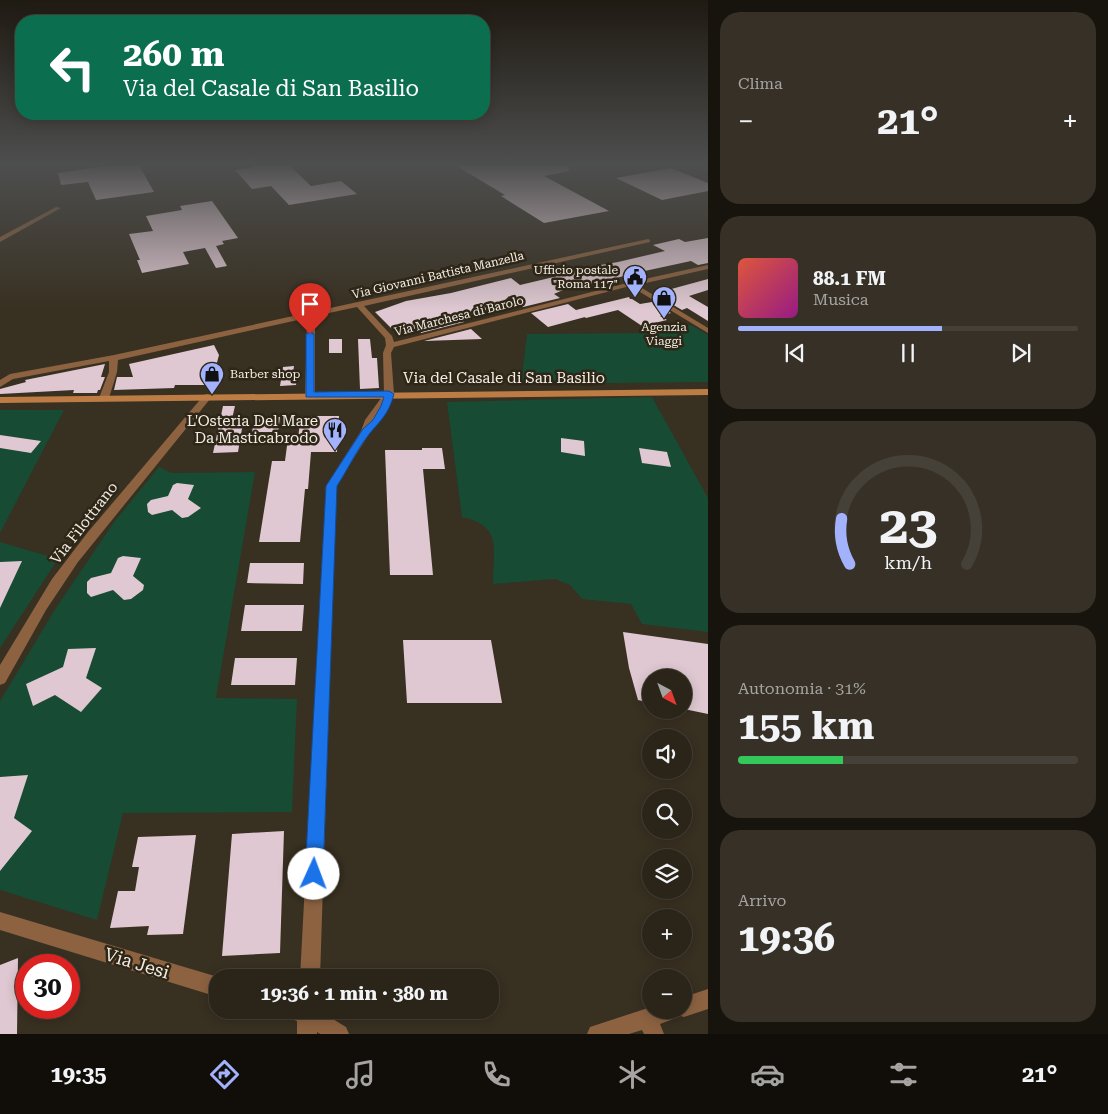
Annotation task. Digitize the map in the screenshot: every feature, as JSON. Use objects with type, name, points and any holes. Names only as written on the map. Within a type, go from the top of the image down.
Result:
[{"type":"street","points":[[0,240],[48,213]]},
{"type":"street","name":"Via Giovanni Battista Manzella","points":[[0,384],[10,377],[114,358],[648,241]]},
{"type":"street","name":"Via Marchesa di Barolo","points":[[390,345],[631,284],[708,267]]},
{"type":"street","points":[[631,284],[708,331]]},
{"type":"street","points":[[310,969],[332,486],[366,431],[377,422],[386,406],[389,394],[387,353],[390,338],[359,305]]},
{"type":"street","points":[[310,395],[311,315]]},
{"type":"street","points":[[104,398],[113,372],[114,358]]},
{"type":"street","name":"Via del Casale di San Basilio","points":[[0,400],[389,394],[708,392]]},
{"type":"street","name":"Via Filottrano","points":[[0,678],[39,611],[67,569],[110,514],[208,398]]},
{"type":"street","name":"Via Jesi","points":[[0,921],[209,984]]},
{"type":"street","points":[[692,1004],[708,999]]},
{"type":"street","points":[[308,1019],[339,1034]]},
{"type":"street","points":[[597,1034],[651,1026]]},
{"type":"green space","points":[[691,325],[708,335],[708,382],[521,384],[527,334],[651,333]]},
{"type":"green space","points":[[652,397],[708,498],[708,632],[642,624],[631,604],[582,599],[570,585],[555,579],[493,584],[494,550],[490,533],[484,526],[462,517],[447,402]]},
{"type":"green space","points":[[0,410],[64,410],[0,533]]},
{"type":"green space","points":[[159,467],[172,473],[255,472],[216,698],[297,699],[292,812],[123,813],[97,920],[0,890],[0,701],[54,611],[114,522]]},
{"type":"green space","points":[[0,542],[58,559],[0,648]]},
{"type":"building","points":[[162,213],[221,213],[238,238],[222,241],[224,244],[216,246],[227,266],[216,268],[205,248],[183,252],[189,264],[142,273],[137,260],[140,260],[129,234],[153,231],[146,216]]},
{"type":"building","points":[[528,213],[597,213],[544,223]]},
{"type":"building","points":[[708,238],[708,263],[698,265],[691,261],[640,272],[647,276],[630,280],[624,276],[563,290],[554,294],[560,298],[523,307],[509,296],[498,307],[474,313],[477,316],[462,320],[464,322],[421,333],[420,328],[397,334],[375,312],[406,301],[451,293],[511,278],[520,285],[558,276],[550,270],[566,266],[572,270],[665,251],[653,245],[679,239],[685,242]]},
{"type":"building","points":[[708,279],[708,290],[689,296],[708,307],[708,321],[687,308],[682,310],[663,299],[673,296],[664,291]]},
{"type":"building","points":[[629,297],[640,304],[652,302],[671,313],[660,316],[667,320],[642,326],[618,310],[586,318],[576,310]]},
{"type":"building","points":[[568,304],[585,317],[548,327],[531,313]]},
{"type":"building","points":[[471,329],[482,339],[424,341]]},
{"type":"building","points":[[329,339],[342,339],[342,353],[329,353]]},
{"type":"building","points":[[358,339],[370,339],[372,358],[377,358],[379,388],[360,389]]},
{"type":"building","points":[[214,345],[219,355],[211,385],[175,385],[174,388],[114,390],[117,377],[133,377],[129,364]]},
{"type":"building","points":[[105,364],[101,377],[105,377],[97,393],[73,393],[74,390],[0,394],[0,389],[26,382],[25,380]]},
{"type":"building","points":[[294,366],[293,373],[298,373],[296,385],[280,386],[283,367]]},
{"type":"building","points":[[223,406],[235,406],[231,423],[243,423],[238,452],[213,453]]},
{"type":"building","points":[[301,416],[339,416],[337,452],[311,452],[308,489],[305,489],[300,542],[259,542],[272,461],[285,461],[288,438],[298,438]]},
{"type":"building","points":[[255,417],[280,417],[278,432],[252,432]]},
{"type":"building","points":[[0,435],[41,441],[31,453],[0,448]]},
{"type":"building","points":[[561,438],[584,441],[585,456],[561,452]]},
{"type":"building","points":[[422,448],[442,448],[445,469],[423,469],[433,575],[390,575],[385,450],[422,450]]},
{"type":"building","points":[[639,448],[667,452],[671,467],[642,463]]},
{"type":"building","points":[[177,483],[194,485],[188,499],[201,508],[188,517],[182,518],[172,510],[152,515],[148,512],[147,504],[151,500],[168,496],[173,485]]},
{"type":"building","points":[[123,556],[141,558],[133,576],[144,585],[143,590],[131,599],[124,600],[113,590],[91,597],[87,593],[87,582],[91,578],[111,573],[118,558]]},
{"type":"building","points":[[22,561],[0,608],[0,562]]},
{"type":"building","points":[[250,563],[304,563],[303,584],[247,583]]},
{"type":"building","points":[[245,605],[304,605],[302,631],[241,631]]},
{"type":"building","points":[[623,632],[708,644],[708,714],[692,711],[692,669],[642,669],[642,701],[638,700],[629,668]]},
{"type":"building","points":[[403,640],[491,640],[502,703],[407,703]]},
{"type":"building","points":[[96,648],[86,678],[102,688],[81,712],[55,695],[33,706],[26,684],[63,667],[68,649]]},
{"type":"building","points":[[235,658],[297,658],[295,685],[231,685]]},
{"type":"building","points":[[28,775],[14,818],[32,831],[0,871],[0,777]]},
{"type":"building","points":[[284,831],[280,953],[222,956],[232,834]]},
{"type":"building","points":[[196,835],[183,934],[147,935],[149,926],[110,928],[118,891],[135,891],[139,867],[132,867],[138,837]]},
{"type":"building","points":[[15,959],[15,1019],[17,1019],[17,1034],[0,1034],[0,965]]},
{"type":"place","name":"Ufficio postale \"Roma 117\"","points":[[635,298]]},
{"type":"place","name":"Agenzia Viaggi","points":[[664,319]]},
{"type":"place","name":"Barber shop","points":[[212,395]]},
{"type":"place","name":"L'Osteria Del Mare Da Masticabrodo","points":[[335,451]]},
{"type":"route","points":[[310,334],[310,395],[389,394],[386,406],[377,422],[366,431],[332,486],[314,874]]}]
